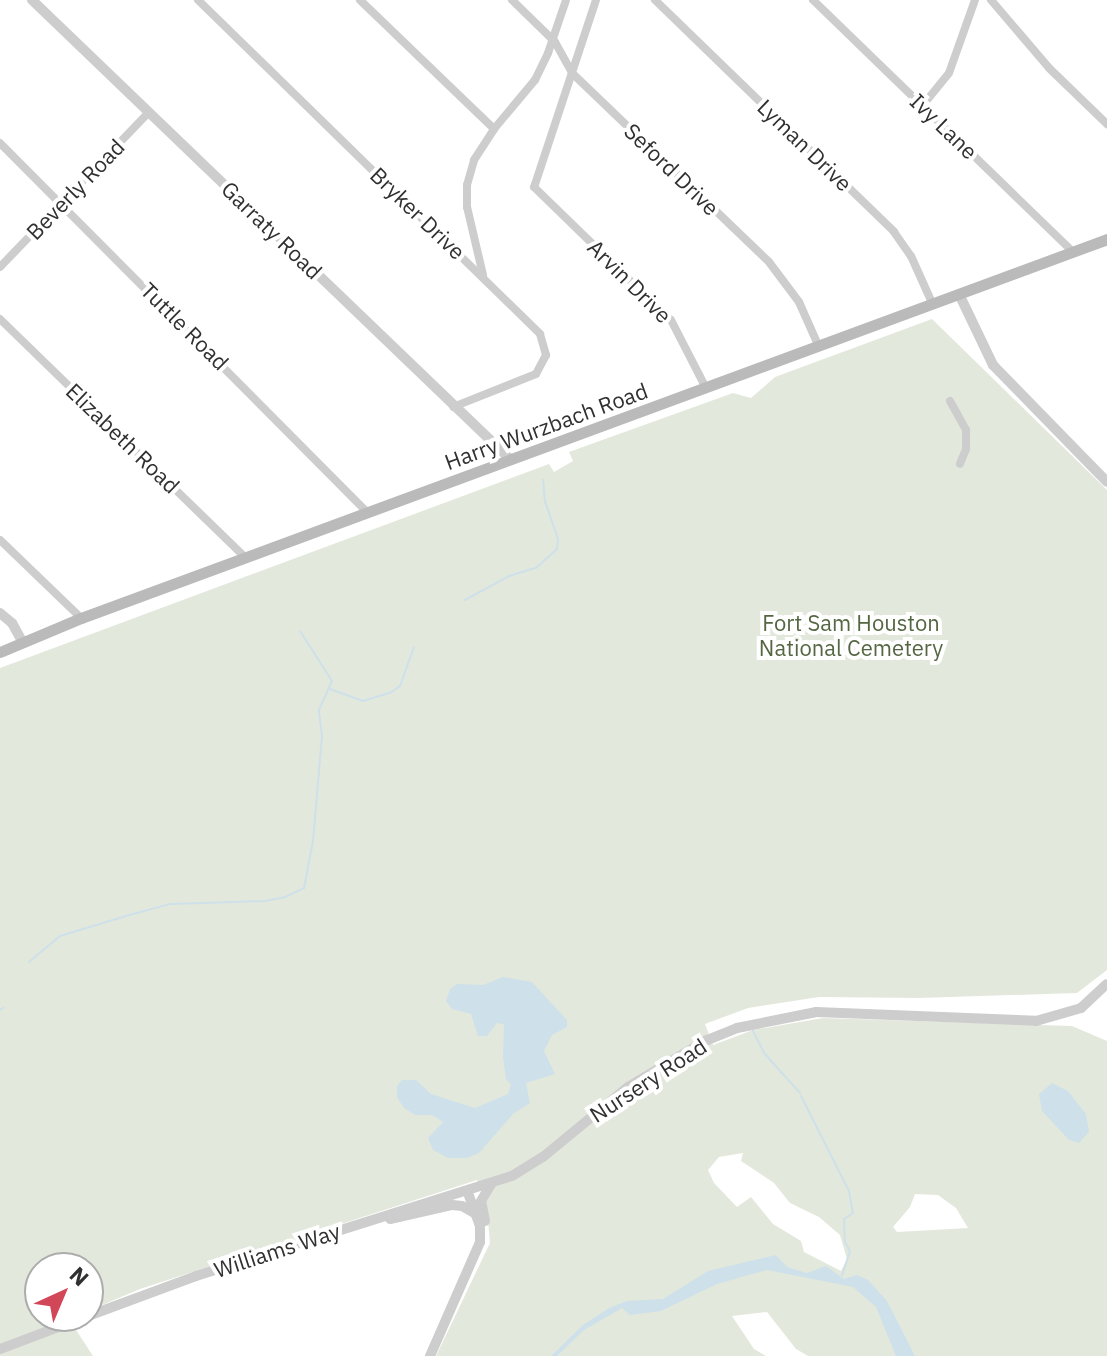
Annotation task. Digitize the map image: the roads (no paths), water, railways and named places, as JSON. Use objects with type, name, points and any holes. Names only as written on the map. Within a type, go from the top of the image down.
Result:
[{"type":"main road","name":"Harry Wurzbach Road","points":[[0,652],[81,618],[1107,239]]},
{"type":"street","name":"Garraty Road","points":[[32,0],[511,460]]},
{"type":"street","name":"Bryker Drive","points":[[198,0],[540,334],[546,355],[542,367],[529,379],[453,407]]},
{"type":"street","points":[[360,0],[494,129]]},
{"type":"street","name":"Seford Drive","points":[[512,0],[552,40],[572,73],[769,262],[799,302],[819,347]]},
{"type":"street","points":[[483,276],[467,207],[467,185],[474,160],[494,129],[535,80],[566,0]]},
{"type":"street","points":[[572,73],[596,0]]},
{"type":"street","name":"Lyman Drive","points":[[655,0],[894,232],[911,256],[933,305]]},
{"type":"street","name":"Ivy Lane","points":[[813,0],[1074,253]]},
{"type":"street","points":[[923,105],[949,73],[975,0]]},
{"type":"street","points":[[991,0],[1049,68],[1107,124]]},
{"type":"street","name":"Arvin Drive","points":[[572,73],[534,187],[671,320],[706,388]]},
{"type":"street","name":"Beverly Road","points":[[0,267],[149,112]]},
{"type":"street","name":"Tuttle Road","points":[[0,143],[367,512]]},
{"type":"street","points":[[959,294],[993,365],[1107,482]]},
{"type":"street","name":"Elizabeth Road","points":[[0,319],[245,557]]},
{"type":"street","points":[[950,401],[966,430],[966,449],[960,464]]},
{"type":"street","points":[[0,540],[81,618]]},
{"type":"street","points":[[0,613],[12,623],[23,643]]},
{"type":"street","name":"Nursery Road","points":[[467,1191],[531,1166],[599,1108],[673,1058],[737,1028],[816,1012],[1036,1021],[1081,1008],[1107,984]]},
{"type":"street","points":[[473,1263],[487,1244],[481,1204],[492,1183]]},
{"type":"street","points":[[430,1356],[473,1263],[481,1236],[467,1191]]},
{"type":"street","name":"Williams Way","points":[[104,1310],[173,1284],[467,1191]]},
{"type":"street","points":[[372,1220],[408,1217],[452,1205],[462,1206],[476,1214]]},
{"type":"street","name":"Williams Way","points":[[0,1349],[45,1332]]},
{"type":"waterway","points":[[465,600],[509,576],[536,568],[557,549],[558,539],[545,502],[543,480]]},
{"type":"waterway","points":[[29,962],[60,936],[133,914],[171,904],[265,901],[285,897],[304,888],[313,841],[322,736],[319,710],[332,681],[300,631]]},
{"type":"waterway","points":[[330,689],[363,701],[390,693],[400,686],[414,647]]},
{"type":"waterway","points":[[753,1031],[764,1053],[800,1093]]},
{"type":"waterway","points":[[801,1096],[849,1191],[853,1213],[844,1219],[845,1242],[850,1251],[842,1276]]},
{"type":"park label","name":"Fort Sam Houston National Cemetery","points":[[851,634]]}]
